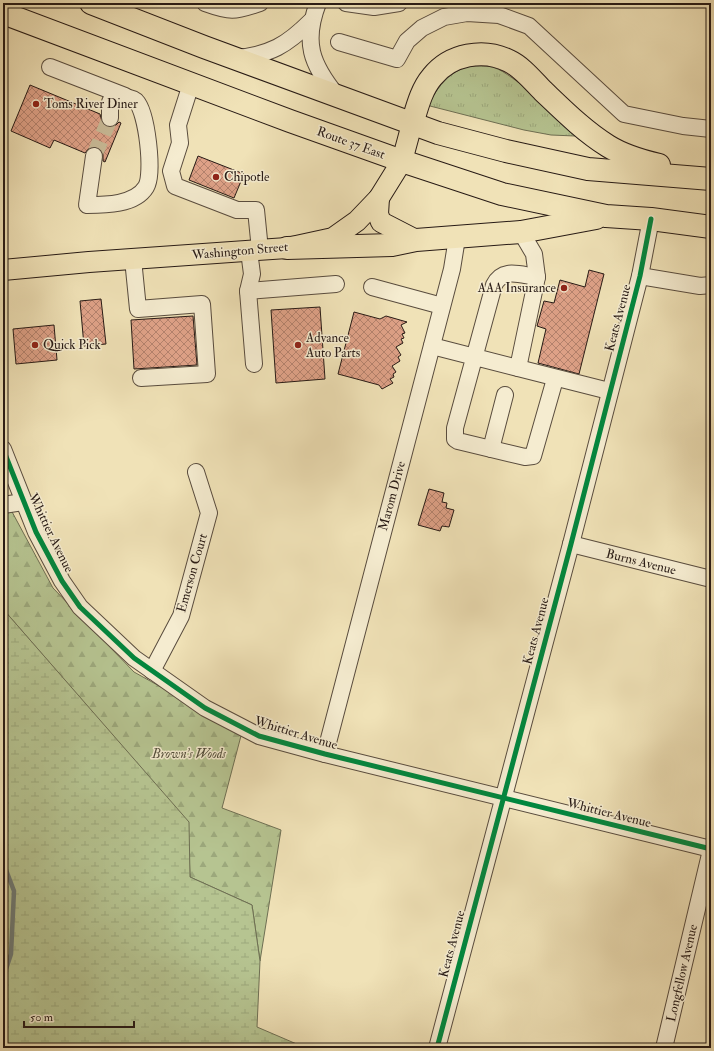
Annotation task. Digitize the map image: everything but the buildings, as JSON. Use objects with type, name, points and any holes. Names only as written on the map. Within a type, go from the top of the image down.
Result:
[{"type":"highway","points":[[102,5],[233,58],[412,124],[506,151],[588,169],[711,179]]},
{"type":"highway","name":"Route 37 East","points":[[3,13],[402,161],[502,194],[606,216],[651,219],[711,227]]},
{"type":"highway","points":[[412,124],[421,95],[432,77],[446,64],[460,57],[474,54],[493,55],[510,61],[519,68],[570,117],[608,146],[634,159],[711,179]]},
{"type":"highway","points":[[287,248],[392,245],[416,240],[521,232],[606,216]]},
{"type":"main road","name":"Washington Street","points":[[3,270],[287,248],[333,238],[357,221],[379,198],[402,161],[412,124]]},
{"type":"main road","points":[[379,198],[378,214],[381,222],[416,240]]},
{"type":"street","points":[[204,3],[226,11],[244,9],[260,3]]},
{"type":"street","points":[[318,3],[311,21],[310,42],[315,60],[324,80],[337,96]]},
{"type":"street","points":[[346,3],[374,7],[399,3]]},
{"type":"street","points":[[339,42],[397,59],[407,41],[422,28],[444,17],[499,9],[529,26],[624,114],[683,126],[711,129]]},
{"type":"street","points":[[233,58],[253,57],[277,49],[295,37],[311,21]]},
{"type":"street","points":[[50,67],[130,98],[136,101],[142,113],[147,138],[150,172],[146,187],[132,198],[115,204],[87,205],[94,156]]},
{"type":"street","points":[[191,84],[178,124],[180,143],[171,171],[175,186],[237,210],[256,210],[255,250],[248,291],[254,364]]},
{"type":"street","points":[[110,118],[110,102],[113,96],[130,98]]},
{"type":"street","name":"Keats Avenue","points":[[437,1048],[502,798],[571,544],[609,391],[640,276],[651,219]]},
{"type":"street","points":[[518,368],[537,277],[534,254],[521,232]]},
{"type":"street","name":"Marom Drive","points":[[325,754],[452,268],[457,238]]},
{"type":"street","points":[[133,259],[138,309],[202,304],[208,374],[141,378]]},
{"type":"street","points":[[537,277],[508,273],[497,278],[454,436],[458,441],[525,457],[533,456],[555,379]]},
{"type":"street","points":[[640,276],[700,286],[711,285]]},
{"type":"street","points":[[248,291],[336,284]]},
{"type":"street","points":[[372,288],[442,306]]},
{"type":"street","points":[[432,346],[555,379],[609,391]]},
{"type":"street","points":[[491,449],[505,395]]},
{"type":"street","name":"Whittier Avenue","points":[[3,449],[36,532],[62,581],[80,607],[134,658],[205,708],[259,736],[325,754],[711,850]]},
{"type":"street","name":"Emerson Court","points":[[152,671],[181,616],[209,514],[196,472]]},
{"type":"street","points":[[3,505],[23,502]]},
{"type":"street","name":"Burns Avenue","points":[[571,544],[711,579]]},
{"type":"street","name":"Longfellow Avenue","points":[[664,1048],[711,850]]},
{"type":"green space","points":[[470,66],[492,67],[513,78],[551,109],[575,136],[551,135],[524,130],[430,106],[429,103],[433,96],[451,75]]},
{"type":"green space","name":"Brown's Woods","points":[[3,495],[53,588],[134,672],[242,732],[222,808],[281,830],[260,961],[252,905],[190,877],[188,822],[3,609]]},
{"type":"green space","points":[[3,609],[189,822],[190,877],[252,905],[260,961],[257,1027],[306,1048],[3,1048]]},
{"type":"waterway","points":[[3,862],[14,891],[11,954],[3,978]]},
{"type":"tunnel","points":[[94,156],[110,118]]},
{"type":"cycle path","points":[[437,1048],[571,544],[640,276],[651,219]]},
{"type":"cycle path","points":[[3,449],[36,532],[62,581],[80,607],[134,658],[205,708],[259,736],[325,754],[711,849]]},
{"type":"place","name":"Toms River Diner","points":[[36,104]]},
{"type":"place","name":"Chipotle","points":[[216,177]]},
{"type":"place","name":"AAA Insurance","points":[[564,288]]},
{"type":"place","name":"Quick Pick","points":[[35,345]]},
{"type":"place","name":"Advance Auto Parts","points":[[298,345]]}]
